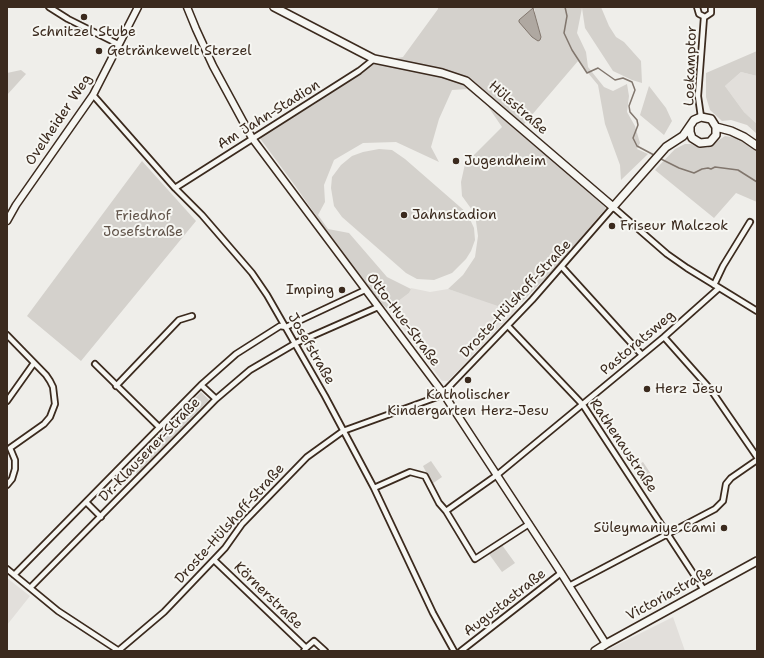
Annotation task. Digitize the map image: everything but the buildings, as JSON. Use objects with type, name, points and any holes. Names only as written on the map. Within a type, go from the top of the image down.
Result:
[{"type":"main road","name":"Hülsstraße","points":[[274,7],[374,59],[436,72],[466,81],[613,207]]},
{"type":"main road","points":[[613,207],[661,152],[683,136],[694,120],[701,117],[711,119],[716,127],[715,137]]},
{"type":"main road","points":[[690,126],[692,138]]},
{"type":"main road","points":[[716,127],[731,131],[744,137],[757,146]]},
{"type":"main road","points":[[683,136],[692,138],[703,144],[710,142],[715,137],[723,133],[731,131]]},
{"type":"main road","name":"Victoriastraße","points":[[595,651],[757,561]]},
{"type":"street","points":[[50,7],[68,19],[118,44]]},
{"type":"street","name":"Ovelheider Weg","points":[[7,222],[16,205],[93,95],[138,7]]},
{"type":"street","name":"Otto-Hue-Straße","points":[[187,7],[213,66],[252,138],[443,393],[530,524],[606,644]]},
{"type":"street","name":"Loekamptor","points":[[698,7],[699,14],[704,17]]},
{"type":"street","name":"Loekamptor","points":[[704,17],[710,14],[712,7]]},
{"type":"street","name":"Loekamptor","points":[[701,117],[698,96],[704,17]]},
{"type":"street","name":"Am Jahn-Stadion","points":[[175,188],[359,71],[374,59]]},
{"type":"street","name":"Josefstraße","points":[[93,95],[175,188],[202,215],[252,273],[267,295],[296,343],[374,488],[433,613],[454,651]]},
{"type":"street","name":"Droste-Hülshoff-Straße","points":[[118,651],[164,612],[226,548],[242,524],[307,457],[343,431],[437,397],[443,393],[562,268],[613,207]]},
{"type":"street","name":"Hülsstraße","points":[[613,207],[667,254],[757,311]]},
{"type":"street","points":[[716,286],[723,266],[750,222]]},
{"type":"street","points":[[562,268],[642,355]]},
{"type":"street","name":"Pastoratsweg","points":[[446,511],[497,475],[583,405],[664,337],[716,286]]},
{"type":"street","name":"Dr.-Klausener-Straße","points":[[14,575],[201,384],[236,354],[280,326],[286,327],[365,290]]},
{"type":"street","name":"Dr.-Klausener-Straße","points":[[30,588],[216,399],[250,370],[296,343],[378,307]]},
{"type":"street","points":[[116,386],[179,320],[192,316]]},
{"type":"street","name":"Rathenaustraße","points":[[508,326],[583,405],[704,590]]},
{"type":"street","points":[[7,335],[46,375],[53,387],[55,404],[50,417],[44,424],[10,448],[15,460],[16,470],[12,479],[7,485]]},
{"type":"street","points":[[569,586],[715,508],[723,501],[726,484],[731,478],[757,459],[710,390],[664,337]]},
{"type":"street","points":[[7,400],[34,363]]},
{"type":"street","points":[[95,364],[158,427]]},
{"type":"street","name":"Dr.-Klausener-Straße","points":[[201,384],[216,399]]},
{"type":"street","points":[[374,488],[410,472],[425,476],[439,503],[446,511],[474,559],[530,524]]},
{"type":"street","name":"Dr.-Klausener-Straße","points":[[86,502],[100,517]]},
{"type":"street","name":"Körnerstraße","points":[[214,560],[305,650],[314,641],[325,651]]},
{"type":"street","points":[[7,569],[58,611],[118,651]]},
{"type":"street","name":"Augustastraße","points":[[461,651],[561,573]]},
{"type":"shaded area","points":[[533,8],[541,37],[538,41],[532,37],[519,22],[519,20]]},
{"type":"shaded area","points":[[741,72],[757,76],[757,124],[744,112],[725,86]]},
{"type":"shaded area","points":[[411,288],[430,292],[448,289],[498,305],[517,309],[448,381],[442,381],[388,309],[409,293]]},
{"type":"shaded area","points":[[7,578],[30,596],[7,625]]},
{"type":"shaded area","points":[[673,617],[685,651],[605,651]]},
{"type":"green space","points":[[438,7],[601,7],[609,26],[616,37],[624,42],[641,61],[642,83],[613,71],[585,28],[582,8],[577,33],[586,52],[588,67],[604,87],[613,91],[627,84],[629,96],[627,112],[635,126],[640,143],[637,149],[648,154],[621,180],[620,165],[605,124],[598,85],[578,61],[519,130],[606,208],[558,265],[522,302],[498,306],[448,289],[463,275],[475,257],[478,236],[475,214],[462,196],[461,182],[465,164],[502,127],[487,105],[467,89],[452,90],[439,119],[431,147],[439,162],[396,142],[363,143],[334,160],[324,185],[325,202],[318,215],[328,229],[349,233],[387,277],[411,289],[409,293],[388,309],[373,297],[259,137],[315,104],[374,61],[403,57]],"holes":[[[535,9],[535,17],[541,37],[540,40],[519,20]]]},
{"type":"green space","points":[[757,51],[757,76],[741,72],[725,86],[744,112],[757,124],[757,134],[747,125],[731,120],[722,121],[710,110],[706,97],[706,73]]},
{"type":"green space","points":[[21,70],[26,74],[7,95],[7,73]]},
{"type":"green space","points":[[649,86],[666,108],[672,121],[664,135],[640,115]]},
{"type":"green space","points":[[725,136],[736,138],[746,143],[757,152],[757,202],[736,193],[714,218],[655,170],[675,149],[685,144],[707,148]]},
{"type":"green space","name":"Jahnstadion","points":[[379,149],[392,150],[405,159],[467,213],[474,228],[475,240],[466,259],[452,273],[434,280],[417,279],[406,273],[342,217],[334,206],[331,188],[332,177],[341,165],[352,156]]},
{"type":"green space","name":"Friedhof Josefstraße","points":[[142,161],[196,221],[81,361],[27,316]]},
{"type":"green space","points":[[201,392],[209,400],[137,474],[130,466]]},
{"type":"green space","points":[[431,461],[442,477],[432,484],[423,466]]},
{"type":"green space","points":[[643,462],[651,474],[644,478],[636,466]]},
{"type":"green space","points":[[502,545],[515,563],[502,572],[489,554]]},
{"type":"waterway","points":[[565,7],[567,16],[564,33],[572,50],[587,73],[598,68],[615,80],[623,78],[632,82],[635,90],[629,106],[630,112],[637,120],[638,125],[633,138],[637,146],[654,155]]},
{"type":"waterway","points":[[659,158],[679,168],[694,173],[702,169],[711,169],[715,167],[738,170],[757,182]]},
{"type":"place","name":"Schnitzel Stube","points":[[84,17]]},
{"type":"place","name":"Getränkewelt Sterzel","points":[[99,51]]},
{"type":"place","name":"Jugendheim","points":[[456,161]]},
{"type":"place","name":"Jahnstadion","points":[[404,215]]},
{"type":"place","name":"Friseur Malczok","points":[[612,226]]},
{"type":"place","name":"Imping","points":[[342,290]]},
{"type":"place","name":"Katholischer Kindergarten Herz-Jesu","points":[[468,380]]},
{"type":"place","name":"Herz Jesu","points":[[647,389]]},
{"type":"place","name":"Süleymaniye Cami","points":[[724,528]]}]
